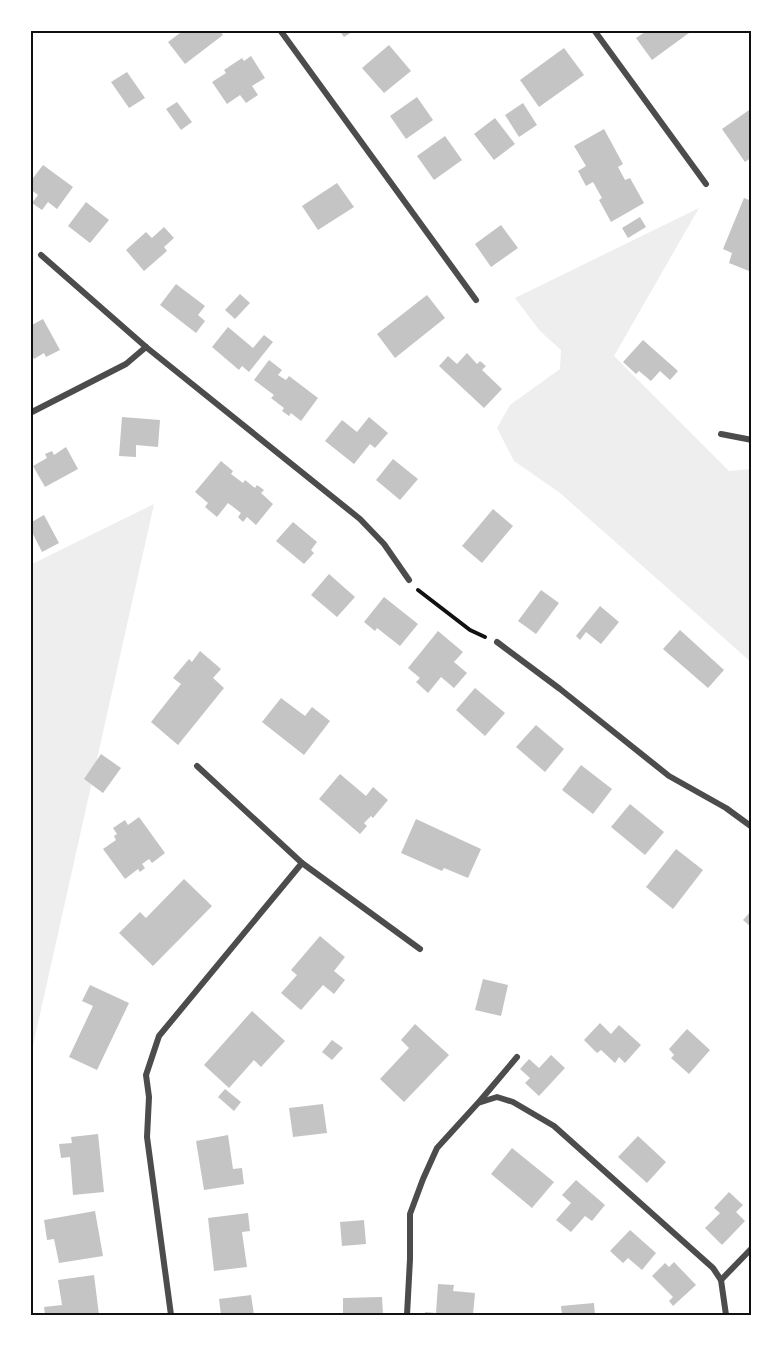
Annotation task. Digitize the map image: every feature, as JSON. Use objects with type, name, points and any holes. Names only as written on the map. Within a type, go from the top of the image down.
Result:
[{"type":"street","points":[[280,30],[476,300]]},
{"type":"street","points":[[594,30],[706,184]]},
{"type":"street","points":[[41,255],[146,347],[360,519],[384,544],[409,580]]},
{"type":"street","points":[[30,413],[126,364],[146,347]]},
{"type":"street","points":[[721,434],[752,440]]},
{"type":"street","points":[[496,642],[560,689],[669,776],[726,808],[752,827]]},
{"type":"street","points":[[197,766],[302,863],[420,949]]},
{"type":"street","points":[[171,1315],[147,1137],[149,1097],[146,1075],[159,1036],[302,863]]},
{"type":"street","points":[[407,1315],[410,1214],[437,1148],[517,1057]]},
{"type":"street","points":[[478,1103],[497,1097],[513,1102],[554,1126],[713,1268],[721,1280],[726,1315]]},
{"type":"street","points":[[721,1280],[752,1248]]},
{"type":"path","points":[[409,580],[423,595],[470,630],[496,642]]},
{"type":"shaded area","points":[[699,208],[614,356],[729,471],[752,469],[752,663],[560,493],[514,461],[497,428],[510,405],[560,369],[561,350],[540,331],[515,298]]},
{"type":"shaded area","points":[[154,504],[30,1059],[30,565]]},
{"type":"building","points":[[184,30],[219,30],[223,35],[185,64],[168,42]]},
{"type":"building","points":[[339,30],[355,30],[344,37]]},
{"type":"building","points":[[648,30],[693,30],[652,60],[636,38]]},
{"type":"building","points":[[389,45],[411,71],[384,93],[362,68]]},
{"type":"building","points":[[564,48],[584,75],[539,107],[520,80]]},
{"type":"building","points":[[251,56],[265,78],[252,86],[258,95],[246,103],[240,95],[227,104],[212,82],[226,73],[224,70],[242,58],[244,61]]},
{"type":"building","points":[[127,72],[145,98],[129,108],[111,82]]},
{"type":"building","points":[[417,97],[433,120],[406,139],[390,116]]},
{"type":"building","points":[[177,102],[192,122],[181,130],[166,109]]},
{"type":"building","points":[[523,103],[537,125],[519,137],[505,115]]},
{"type":"building","points":[[752,108],[752,157],[745,162],[722,129]]},
{"type":"building","points":[[495,118],[515,144],[494,160],[474,134]]},
{"type":"building","points":[[604,129],[623,164],[618,167],[625,180],[630,178],[644,203],[611,222],[599,200],[602,198],[593,182],[586,186],[578,171],[586,166],[574,146]]},
{"type":"building","points":[[445,136],[462,160],[434,180],[417,156]]},
{"type":"building","points":[[43,165],[73,187],[57,209],[48,202],[42,210],[32,203],[38,195],[30,189],[30,182]]},
{"type":"building","points":[[337,183],[354,207],[318,230],[302,206]]},
{"type":"building","points":[[744,198],[752,201],[752,264],[749,271],[729,263],[732,253],[723,249]]},
{"type":"building","points":[[86,202],[109,220],[90,243],[68,226]]},
{"type":"building","points":[[640,217],[646,227],[628,238],[622,228]]},
{"type":"building","points":[[501,225],[518,248],[491,267],[475,244]]},
{"type":"building","points":[[164,227],[174,238],[164,247],[167,251],[144,271],[126,250],[146,232],[152,238]]},
{"type":"building","points":[[176,284],[205,306],[198,315],[205,321],[196,333],[160,305]]},
{"type":"building","points":[[240,294],[250,303],[235,319],[225,310]]},
{"type":"building","points":[[427,295],[445,318],[395,358],[377,334]]},
{"type":"building","points":[[43,319],[60,350],[46,357],[44,353],[34,359],[30,352],[30,326]]},
{"type":"building","points":[[228,327],[253,348],[264,335],[273,342],[249,372],[242,366],[239,370],[212,347]]},
{"type":"building","points":[[643,340],[678,371],[670,380],[660,371],[651,381],[639,371],[636,374],[623,362]]},
{"type":"building","points":[[467,353],[477,364],[480,361],[486,366],[482,370],[502,389],[484,408],[439,366],[448,356],[457,364]]},
{"type":"building","points":[[269,360],[282,370],[278,375],[286,380],[289,376],[318,398],[301,421],[291,413],[289,416],[282,411],[284,408],[271,398],[274,395],[254,380]]},
{"type":"building","points":[[122,417],[160,420],[158,447],[136,445],[136,457],[119,456]]},
{"type":"building","points":[[369,417],[388,433],[375,448],[370,444],[354,464],[325,441],[342,420],[357,432]]},
{"type":"building","points":[[66,447],[78,469],[45,487],[33,466],[47,458],[45,454],[52,451],[54,455]]},
{"type":"building","points":[[393,459],[418,479],[400,500],[376,480]]},
{"type":"building","points":[[221,461],[233,471],[231,474],[243,483],[245,480],[255,488],[257,485],[264,490],[261,493],[273,504],[256,525],[247,517],[243,522],[238,517],[241,513],[228,503],[217,517],[205,507],[208,503],[195,492]]},
{"type":"building","points":[[493,509],[513,526],[482,563],[462,546]]},
{"type":"building","points":[[44,515],[59,543],[42,552],[30,528],[30,523]]},
{"type":"building","points":[[293,522],[317,542],[311,550],[314,553],[304,564],[276,541]]},
{"type":"building","points":[[329,574],[355,597],[337,617],[311,595]]},
{"type":"building","points":[[541,590],[559,603],[536,634],[518,621]]},
{"type":"building","points":[[384,597],[418,624],[400,646],[377,628],[375,631],[364,622]]},
{"type":"building","points":[[600,606],[619,622],[601,644],[586,632],[580,640],[576,636]]},
{"type":"building","points":[[680,630],[724,670],[708,688],[663,649]]},
{"type":"building","points":[[438,631],[463,652],[454,662],[467,673],[454,688],[441,677],[428,693],[416,682],[420,678],[408,668]]},
{"type":"building","points":[[200,651],[221,669],[213,678],[224,688],[178,745],[151,722],[181,684],[173,678],[189,659],[192,662]]},
{"type":"building","points":[[475,688],[505,713],[485,736],[456,710]]},
{"type":"building","points":[[281,698],[305,716],[312,707],[330,721],[304,755],[262,722]]},
{"type":"building","points":[[536,725],[564,749],[545,772],[516,747]]},
{"type":"building","points":[[101,754],[121,768],[103,793],[84,779]]},
{"type":"building","points":[[581,765],[612,789],[593,814],[562,790]]},
{"type":"building","points":[[340,774],[366,796],[373,787],[388,800],[373,818],[371,816],[364,823],[367,826],[360,834],[319,799]]},
{"type":"building","points":[[630,804],[664,832],[645,855],[611,827]]},
{"type":"building","points":[[139,817],[165,853],[152,863],[149,859],[142,864],[145,868],[140,872],[138,869],[125,879],[103,849],[116,840],[114,836],[117,834],[113,828],[125,820],[128,825]]},
{"type":"building","points":[[416,819],[481,849],[468,878],[444,868],[442,871],[401,853]]},
{"type":"building","points":[[676,849],[703,870],[673,909],[646,887]]},
{"type":"building","points":[[184,879],[212,906],[153,966],[119,933],[140,912],[146,918]]},
{"type":"building","points":[[752,910],[752,928],[743,920]]},
{"type":"building","points":[[320,936],[345,957],[334,971],[345,980],[334,994],[323,985],[301,1010],[281,993],[297,975],[291,970]]},
{"type":"building","points":[[483,979],[508,985],[501,1016],[475,1010]]},
{"type":"building","points":[[90,985],[129,1003],[97,1070],[69,1057],[93,1006],[82,1001]]},
{"type":"building","points":[[252,1011],[285,1041],[261,1067],[254,1060],[229,1088],[204,1065]]},
{"type":"building","points":[[600,1023],[611,1034],[619,1025],[641,1045],[625,1063],[619,1057],[615,1063],[601,1050],[597,1053],[584,1040]]},
{"type":"building","points":[[415,1024],[449,1055],[404,1102],[380,1079],[409,1048],[401,1040]]},
{"type":"building","points":[[687,1029],[710,1050],[689,1074],[671,1058],[674,1055],[669,1049]]},
{"type":"building","points":[[332,1040],[343,1048],[332,1060],[322,1052]]},
{"type":"building","points":[[551,1055],[565,1068],[539,1096],[525,1083],[530,1078],[520,1069],[529,1059],[539,1068]]},
{"type":"building","points":[[225,1089],[241,1102],[234,1111],[218,1097]]},
{"type":"building","points":[[323,1104],[327,1133],[293,1137],[289,1108]]},
{"type":"building","points":[[98,1134],[104,1192],[73,1195],[70,1157],[61,1158],[59,1144],[72,1143],[71,1137]]},
{"type":"building","points":[[228,1135],[233,1169],[242,1168],[244,1184],[204,1190],[196,1141]]},
{"type":"building","points":[[638,1136],[666,1162],[647,1183],[618,1157]]},
{"type":"building","points":[[512,1148],[554,1182],[532,1208],[491,1174]]},
{"type":"building","points":[[576,1180],[605,1205],[592,1221],[585,1216],[571,1232],[556,1220],[571,1203],[562,1195]]},
{"type":"building","points":[[729,1192],[743,1205],[736,1212],[745,1221],[722,1245],[705,1228],[720,1213],[714,1208]]},
{"type":"building","points":[[95,1211],[103,1256],[59,1263],[54,1239],[47,1240],[44,1220]]},
{"type":"building","points":[[248,1213],[250,1231],[242,1232],[247,1267],[214,1271],[208,1218]]},
{"type":"building","points":[[364,1220],[366,1244],[342,1246],[340,1222]]},
{"type":"building","points":[[630,1230],[656,1253],[642,1270],[628,1258],[623,1263],[610,1251]]},
{"type":"building","points":[[674,1262],[696,1285],[673,1306],[669,1301],[673,1297],[652,1276],[665,1263],[669,1267]]},
{"type":"building","points":[[94,1275],[99,1315],[45,1315],[44,1307],[62,1305],[58,1280]]},
{"type":"building","points":[[438,1284],[454,1285],[453,1291],[475,1293],[473,1315],[449,1313],[449,1315],[425,1315],[425,1312],[436,1313]]},
{"type":"building","points":[[251,1295],[254,1315],[221,1315],[219,1299]]},
{"type":"building","points":[[382,1297],[383,1315],[343,1313],[343,1298]]},
{"type":"building","points":[[594,1303],[595,1315],[562,1315],[561,1306]]}]
